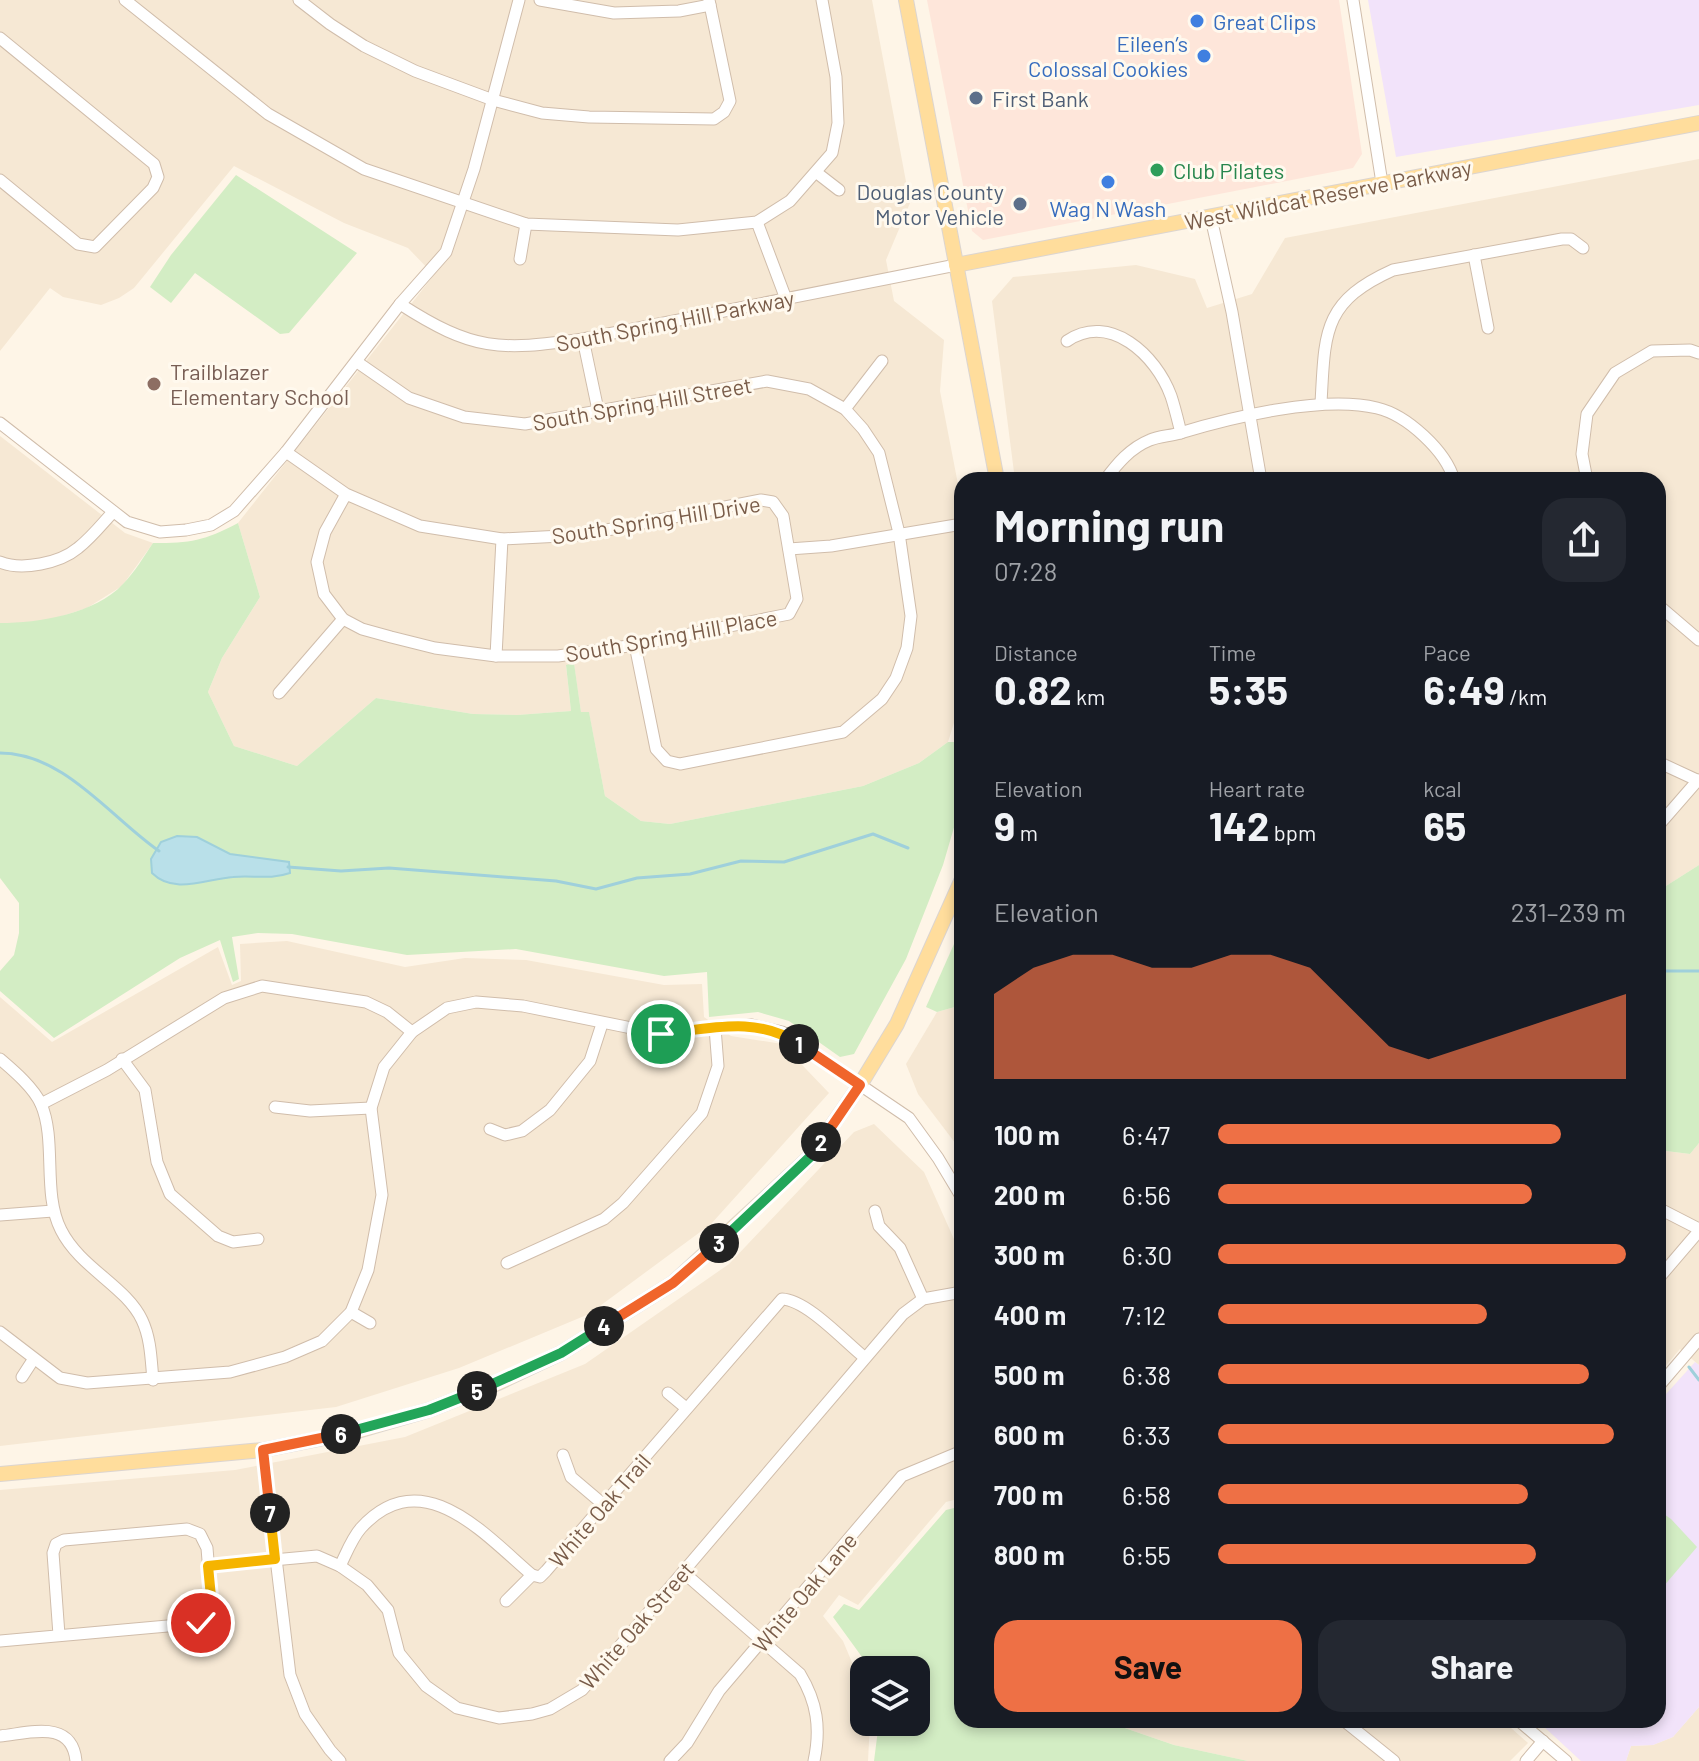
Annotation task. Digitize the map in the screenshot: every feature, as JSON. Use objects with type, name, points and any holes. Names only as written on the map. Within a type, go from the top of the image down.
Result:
[{"type":"main road","points":[[906,0],[995,472]]},
{"type":"main road","name":"West Wildcat Reserve Parkway","points":[[956,265],[1699,123]]},
{"type":"main road","points":[[0,1474],[263,1450],[354,1432],[429,1410],[498,1383],[561,1353],[673,1283],[811,1156],[897,1024],[954,897]]},
{"type":"street","points":[[125,0],[268,114],[364,169],[526,224],[678,230],[757,222],[790,201],[832,153],[838,123],[836,77],[822,0]]},
{"type":"street","points":[[299,0],[364,46],[415,71],[493,100],[542,113],[714,119],[724,112],[730,101],[710,3],[679,11],[614,13],[540,0]]},
{"type":"street","points":[[0,423],[127,522],[160,532],[186,530],[211,525],[234,511],[286,452],[400,304],[446,252],[493,100],[519,0]]},
{"type":"street","points":[[1353,0],[1382,183]]},
{"type":"street","points":[[0,38],[154,164],[158,177],[153,188],[95,247],[78,244],[0,180]]},
{"type":"street","points":[[817,173],[839,190]]},
{"type":"street","points":[[1211,218],[1232,312],[1259,472]]},
{"type":"street","points":[[757,222],[786,299]]},
{"type":"street","points":[[520,259],[526,224]]},
{"type":"street","points":[[1321,403],[1325,339],[1335,315],[1351,293],[1393,270],[1562,239],[1571,239],[1583,248]]},
{"type":"street","points":[[1474,255],[1488,328]]},
{"type":"street","name":"South Spring Hill Parkway","points":[[400,304],[446,332],[488,345],[531,346],[583,339],[956,265]]},
{"type":"street","points":[[1067,341],[1094,330],[1122,337],[1149,359],[1171,394],[1181,433]]},
{"type":"street","points":[[583,339],[598,410]]},
{"type":"street","points":[[1585,472],[1582,454],[1587,414],[1615,373],[1652,351],[1690,350],[1699,353]]},
{"type":"street","points":[[845,409],[882,361]]},
{"type":"street","name":"South Spring Hill Street","points":[[357,362],[409,398],[464,417],[525,424],[767,381],[809,389],[845,409],[879,453],[899,533],[911,616],[907,648],[896,678],[882,699],[843,732],[680,764],[667,761],[656,749],[635,645]]},
{"type":"street","points":[[1111,472],[1121,459],[1149,440],[1181,433],[1199,425],[1321,403],[1379,408],[1422,432],[1452,472]]},
{"type":"street","name":"South Spring Hill Drive","points":[[286,452],[346,494],[420,526],[502,539],[581,535],[761,500],[773,502],[783,516],[789,549]]},
{"type":"street","points":[[279,693],[343,619],[324,594],[317,562],[325,532],[346,494]]},
{"type":"street","points":[[0,562],[27,565],[52,560],[76,550],[113,512]]},
{"type":"street","points":[[789,549],[831,546],[954,525]]},
{"type":"street","points":[[496,656],[502,539]]},
{"type":"street","name":"South Spring Hill Place","points":[[343,619],[362,629],[435,648],[496,656],[558,656],[635,645],[789,614],[797,599],[789,549]]},
{"type":"street","points":[[1666,612],[1699,640]]},
{"type":"street","points":[[1666,766],[1699,781],[1666,817]]},
{"type":"street","points":[[41,1104],[107,1070],[224,998],[262,986],[366,1002],[387,1012],[412,1032]]},
{"type":"street","points":[[0,1332],[60,1378],[87,1383],[230,1372],[285,1357],[322,1341],[351,1312],[368,1270],[382,1195],[371,1108],[384,1067],[412,1032],[447,1008],[476,1002],[523,1006],[661,1034],[752,1025],[782,1032],[909,1118],[954,1184]]},
{"type":"street","points":[[490,1129],[505,1135],[522,1131],[550,1110],[590,1061],[602,1024]]},
{"type":"street","points":[[507,1263],[604,1219],[633,1192],[702,1113],[718,1066],[715,1028]]},
{"type":"street","points":[[0,1059],[17,1074],[41,1104],[47,1132],[53,1211],[75,1253],[126,1299],[142,1318],[153,1380]]},
{"type":"street","points":[[122,1059],[145,1090],[157,1162],[170,1194],[218,1236],[233,1242],[258,1239]]},
{"type":"street","points":[[275,1107],[310,1111],[371,1108]]},
{"type":"street","points":[[0,1215],[53,1211]]},
{"type":"street","points":[[875,1211],[879,1226],[900,1248],[923,1299],[954,1293]]},
{"type":"street","points":[[1666,1212],[1699,1230],[1666,1269]]},
{"type":"street","name":"White Oak Trail","points":[[506,1601],[532,1575],[540,1577],[546,1571],[782,1299],[794,1299],[864,1357]]},
{"type":"street","name":"White Oak Street","points":[[208,1566],[317,1556],[340,1566],[367,1585],[388,1610],[399,1653],[426,1686],[457,1708],[499,1718],[515,1718],[550,1709],[582,1690],[864,1357],[903,1314],[923,1299]]},
{"type":"street","points":[[351,1312],[370,1323]]},
{"type":"street","points":[[1666,1378],[1699,1339]]},
{"type":"street","points":[[22,1377],[33,1360]]},
{"type":"street","points":[[668,1393],[686,1408]]},
{"type":"street","points":[[263,1450],[290,1675],[305,1714],[340,1761]]},
{"type":"street","name":"White Oak Lane","points":[[670,1761],[687,1743],[719,1691],[902,1476],[954,1454]]},
{"type":"street","points":[[563,1455],[571,1477],[604,1505]]},
{"type":"street","points":[[340,1566],[360,1529],[385,1509],[414,1500],[442,1506],[462,1515],[532,1575]]},
{"type":"street","points":[[0,1641],[201,1623],[212,1610],[207,1548],[200,1534],[187,1529],[64,1540],[56,1544],[53,1553],[59,1635]]},
{"type":"street","points":[[683,1572],[800,1674],[811,1693],[819,1723],[814,1761]]},
{"type":"street","points":[[1353,1728],[1394,1761]]},
{"type":"street","points":[[1528,1728],[1566,1761]]},
{"type":"street","points":[[0,1736],[49,1731],[67,1737],[75,1748],[76,1761]]},
{"type":"street","points":[[1526,1761],[1543,1741]]},
{"type":"shaded area","points":[[0,0],[872,0],[910,203],[886,260],[894,301],[944,340],[940,391],[956,472],[954,723],[948,742],[919,763],[863,786],[670,824],[641,821],[605,796],[589,713],[581,712],[574,664],[566,666],[571,711],[473,714],[376,698],[297,766],[234,746],[208,692],[222,658],[260,597],[238,523],[434,275],[408,248],[344,223],[234,166],[134,288],[101,305],[63,297],[50,288],[0,351]]},
{"type":"shaded area","points":[[927,0],[1339,0],[1362,154],[1353,168],[983,240],[972,231]]},
{"type":"shaded area","points":[[1368,0],[1699,0],[1699,105],[1396,157]]},
{"type":"shaded area","points":[[1699,159],[1699,865],[1666,886],[1666,472],[1014,472],[992,301],[1013,277],[1136,265],[1195,279],[1207,308],[1252,294],[1285,238]]},
{"type":"shaded area","points":[[0,436],[125,533],[153,543],[122,586],[87,608],[59,617],[31,623],[0,623]]},
{"type":"shaded area","points":[[287,941],[405,967],[465,958],[526,960],[664,985],[702,984],[704,1017],[731,1036],[782,1044],[829,1093],[711,1224],[589,1314],[459,1368],[336,1407],[0,1446],[0,997],[52,1042],[218,947],[232,985],[241,981],[240,944]]},
{"type":"shaded area","points":[[954,1007],[954,1141],[918,1094],[906,1064],[937,1012]]},
{"type":"shaded area","points":[[874,1124],[924,1172],[954,1239],[954,1500],[946,1502],[858,1605],[839,1595],[823,1616],[843,1641],[850,1658],[850,1736],[869,1736],[868,1761],[0,1761],[0,1490],[235,1470],[405,1437],[585,1364],[729,1264],[854,1132]]},
{"type":"shaded area","points":[[1699,1143],[1699,1365],[1680,1349],[1666,1366],[1666,1151],[1690,1154]]},
{"type":"shaded area","points":[[1695,1362],[1699,1365],[1699,1707],[1673,1737],[1653,1745],[1631,1746],[1626,1761],[1581,1761],[1545,1728],[1666,1728],[1666,1394]]},
{"type":"shaded area","points":[[1699,1707],[1699,1761],[1626,1761],[1631,1746],[1653,1745],[1673,1737]]},
{"type":"shaded area","points":[[1125,1728],[1511,1728],[1528,1743],[1510,1761],[1248,1761],[1174,1745]]},
{"type":"green space","points":[[236,175],[357,253],[289,333],[280,334],[195,273],[171,303],[150,287],[171,255]]},
{"type":"green space","points":[[238,523],[260,597],[222,658],[208,692],[234,746],[297,766],[376,698],[473,714],[571,711],[566,665],[574,663],[581,712],[589,712],[605,796],[641,821],[670,824],[863,786],[919,763],[948,742],[954,742],[954,827],[943,865],[906,959],[854,1054],[840,1057],[789,1021],[758,1012],[709,1017],[707,972],[664,976],[516,949],[407,955],[292,934],[258,933],[232,937],[239,979],[233,982],[220,940],[180,958],[54,1038],[0,991],[0,971],[14,955],[19,933],[19,903],[0,878],[0,623],[49,619],[82,610],[123,584],[153,543],[197,540]]},
{"type":"green space","points":[[1699,865],[1699,1143],[1690,1154],[1666,1151],[1666,886]]},
{"type":"green space","points":[[954,944],[954,1007],[937,1012],[926,1007]]},
{"type":"green space","points":[[954,1508],[954,1728],[1125,1728],[1174,1745],[1248,1761],[874,1761],[877,1736],[930,1736],[930,1656],[861,1656],[833,1617],[844,1604],[859,1610],[946,1510]]},
{"type":"green space","points":[[1666,1516],[1697,1547],[1666,1583]]},
{"type":"water","points":[[177,836],[197,837],[230,854],[289,862],[290,873],[191,884],[170,883],[152,873],[151,859],[161,842]]},
{"type":"waterway","points":[[0,753],[23,756],[66,775],[159,851]]},
{"type":"waterway","points":[[288,867],[341,871],[389,868],[556,881],[596,889],[637,878],[690,874],[741,861],[784,862],[873,834],[908,848]]},
{"type":"waterway","points":[[1666,971],[1699,971]]},
{"type":"waterway","points":[[1689,1367],[1699,1380]]},
{"type":"place","name":"Great Clips","points":[[1197,21]]},
{"type":"place","name":"Eileen’s Colossal Cookies","points":[[1204,56]]},
{"type":"place","name":"First Bank","points":[[976,98]]},
{"type":"place","name":"Club Pilates","points":[[1157,170]]},
{"type":"place","name":"Wag N Wash","points":[[1108,182]]},
{"type":"place","name":"Douglas County Motor Vehicle","points":[[1020,204]]},
{"type":"place","name":"Trailblazer Elementary School","points":[[154,384]]},
{"type":"route","points":[[201,1623],[212,1610],[208,1566],[275,1559],[263,1450],[354,1432],[429,1410],[498,1383],[561,1353],[673,1283],[721,1241],[811,1156],[860,1085],[782,1032],[752,1025],[661,1034]]}]
